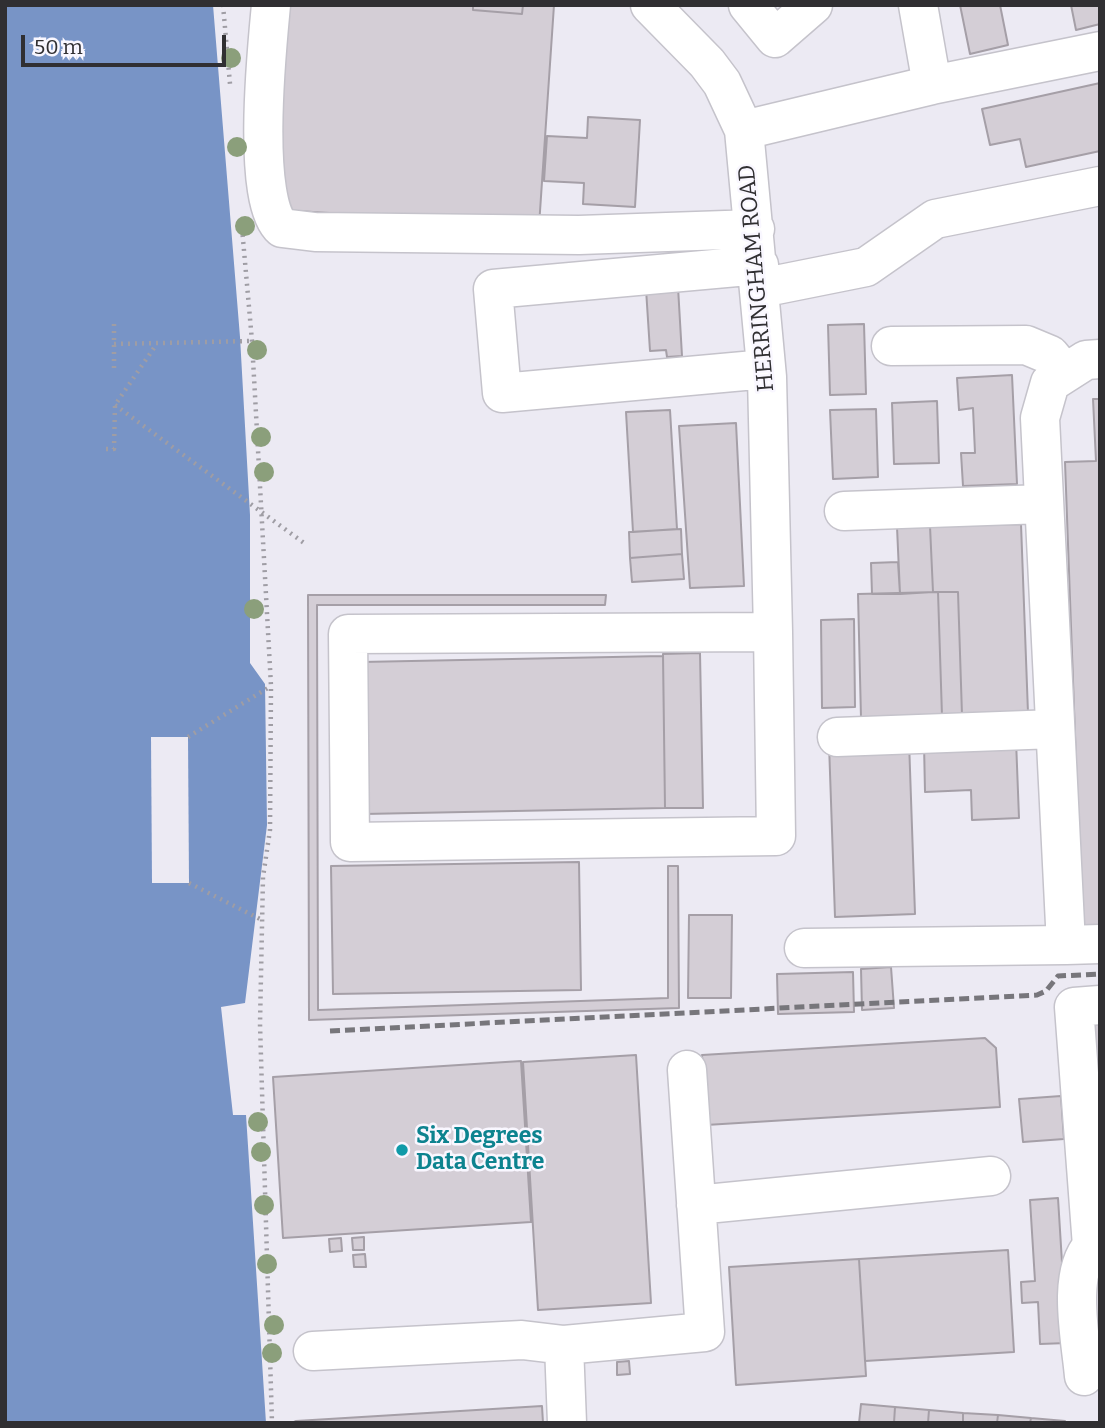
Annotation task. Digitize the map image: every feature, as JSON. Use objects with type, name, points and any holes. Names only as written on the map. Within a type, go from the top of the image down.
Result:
[{"type":"street","points":[[271,5],[261,126],[272,212],[282,228],[315,232],[665,233],[758,261]]},
{"type":"street","name":"HERRINGHAM ROAD","points":[[650,5],[707,63],[722,83],[744,130],[766,369],[774,632],[776,835],[350,842],[348,634],[774,632]]},
{"type":"street","points":[[748,5],[775,38],[813,5]]},
{"type":"street","points":[[918,5],[932,85]]},
{"type":"street","points":[[744,130],[932,85],[1100,51]]},
{"type":"street","points":[[766,369],[502,393],[493,289],[758,261],[866,267],[935,219],[1100,186]]},
{"type":"street","points":[[550,212],[645,216],[660,222],[665,233]]},
{"type":"street","points":[[891,346],[1026,345],[1050,355],[1064,372]]},
{"type":"street","points":[[804,948],[1083,945],[1055,729],[1040,418],[1050,383],[1086,360],[1100,359]]},
{"type":"street","points":[[844,511],[1044,504]]},
{"type":"street","points":[[837,737],[1055,729]]},
{"type":"street","points":[[1083,1376],[1077,1281],[1086,1253],[1096,1246],[1074,1007],[1100,1005]]},
{"type":"street","points":[[313,1351],[522,1340],[564,1345],[705,1332],[687,1070]]},
{"type":"street","points":[[696,1205],[991,1176]]},
{"type":"street","points":[[564,1345],[567,1423]]},
{"type":"path","points":[[223,5],[230,86]]},
{"type":"path","points":[[242,220],[252,341],[271,685],[270,830],[263,877],[261,1075],[272,1423]]},
{"type":"path","points":[[114,323],[114,368]]},
{"type":"path","points":[[114,344],[252,341]]},
{"type":"path","points":[[106,449],[114,449],[115,405],[156,344]]},
{"type":"path","points":[[115,405],[304,543]]},
{"type":"path","points":[[188,737],[271,685]]},
{"type":"path","points":[[189,883],[262,920]]},
{"type":"water","points":[[5,5],[213,5],[240,337],[250,515],[250,663],[265,684],[267,825],[245,1003],[221,1007],[233,1115],[246,1115],[266,1423],[5,1423]]},
{"type":"pier","points":[[151,737],[188,737],[189,883],[152,883]]},
{"type":"building","points":[[275,5],[473,5],[473,10],[522,14],[523,5],[554,5],[539,226],[281,210]]},
{"type":"building","points":[[473,5],[523,5],[522,14],[473,10]]},
{"type":"building","points":[[960,5],[1000,5],[1008,45],[970,54]]},
{"type":"building","points":[[1071,5],[1100,5],[1100,24],[1076,30]]},
{"type":"building","points":[[1100,83],[1100,151],[1026,167],[1020,139],[990,145],[982,109]]},
{"type":"building","points":[[588,117],[640,120],[635,207],[583,204],[584,183],[544,181],[547,136],[587,138]]},
{"type":"building","points":[[678,287],[682,356],[667,357],[666,350],[650,351],[646,289]]},
{"type":"building","points":[[864,324],[866,394],[830,395],[828,325]]},
{"type":"building","points":[[1012,375],[1017,484],[963,486],[961,453],[975,453],[973,408],[959,410],[957,378]]},
{"type":"building","points":[[1093,399],[1100,399],[1100,926],[1082,927],[1065,462],[1096,461]]},
{"type":"building","points":[[937,401],[939,463],[894,464],[892,403]]},
{"type":"building","points":[[876,409],[878,477],[833,479],[830,410]]},
{"type":"building","points":[[670,410],[677,529],[633,532],[626,412]]},
{"type":"building","points":[[736,423],[744,586],[690,588],[679,426]]},
{"type":"building","points":[[1021,524],[1028,713],[962,715],[958,592],[933,592],[930,526]]},
{"type":"building","points":[[930,526],[933,592],[900,594],[897,527]]},
{"type":"building","points":[[681,529],[682,554],[630,558],[629,532]]},
{"type":"building","points":[[682,554],[684,579],[632,582],[630,558]]},
{"type":"building","points":[[898,562],[900,594],[872,594],[871,563]]},
{"type":"building","points":[[938,592],[942,716],[861,718],[858,594]]},
{"type":"building","points":[[938,592],[958,592],[962,715],[942,716]]},
{"type":"building","points":[[308,595],[606,595],[605,605],[317,605],[318,1010],[668,998],[668,866],[678,866],[679,1008],[309,1020]]},
{"type":"building","points":[[854,619],[855,707],[822,708],[821,620]]},
{"type":"building","points":[[700,653],[703,808],[665,808],[663,654]]},
{"type":"building","points":[[663,656],[665,808],[364,814],[361,662]]},
{"type":"building","points":[[1016,740],[1019,818],[972,820],[971,790],[925,792],[924,744]]},
{"type":"building","points":[[909,741],[915,914],[835,917],[829,744]]},
{"type":"building","points":[[579,862],[581,990],[333,994],[331,866]]},
{"type":"building","points":[[689,915],[732,915],[731,998],[688,998]]},
{"type":"building","points":[[891,967],[894,1008],[862,1010],[861,969]]},
{"type":"building","points":[[853,972],[854,1012],[778,1014],[777,974]]},
{"type":"building","points":[[1100,1020],[1100,1149],[1091,1021]]},
{"type":"building","points":[[985,1038],[996,1048],[1000,1107],[706,1125],[702,1055]]},
{"type":"building","points":[[636,1055],[651,1303],[538,1310],[523,1062]]},
{"type":"building","name":"Six Degrees Data Centre","points":[[521,1061],[531,1222],[283,1238],[273,1077]]},
{"type":"building","points":[[1061,1096],[1064,1139],[1023,1142],[1019,1099]]},
{"type":"building","points":[[1058,1198],[1067,1343],[1040,1344],[1038,1302],[1022,1303],[1021,1282],[1035,1281],[1030,1200]]},
{"type":"building","points":[[364,1237],[364,1250],[353,1250],[352,1238]]},
{"type":"building","points":[[341,1238],[342,1251],[330,1252],[329,1239]]},
{"type":"building","points":[[1008,1250],[1014,1352],[865,1361],[859,1259]]},
{"type":"building","points":[[365,1254],[366,1267],[354,1267],[353,1255]]},
{"type":"building","points":[[859,1259],[866,1376],[736,1385],[729,1267]]},
{"type":"building","points":[[629,1361],[630,1374],[617,1375],[617,1362]]},
{"type":"building","points":[[861,1404],[895,1407],[894,1423],[859,1423]]},
{"type":"building","points":[[542,1406],[543,1423],[292,1423],[296,1421]]},
{"type":"building","points":[[895,1407],[929,1410],[928,1423],[894,1423]]},
{"type":"building","points":[[929,1410],[963,1413],[963,1423],[928,1423]]},
{"type":"building","points":[[963,1413],[998,1415],[997,1423],[963,1423]]},
{"type":"building","points":[[998,1415],[1031,1418],[1030,1423],[997,1423]]},
{"type":"building","points":[[1031,1418],[1065,1421],[1065,1423],[1030,1423]]},
{"type":"railway","points":[[330,1031],[1037,995],[1046,991],[1058,976],[1100,974]]},
{"type":"place","name":"Six Degrees Data Centre","points":[[402,1150]]}]
